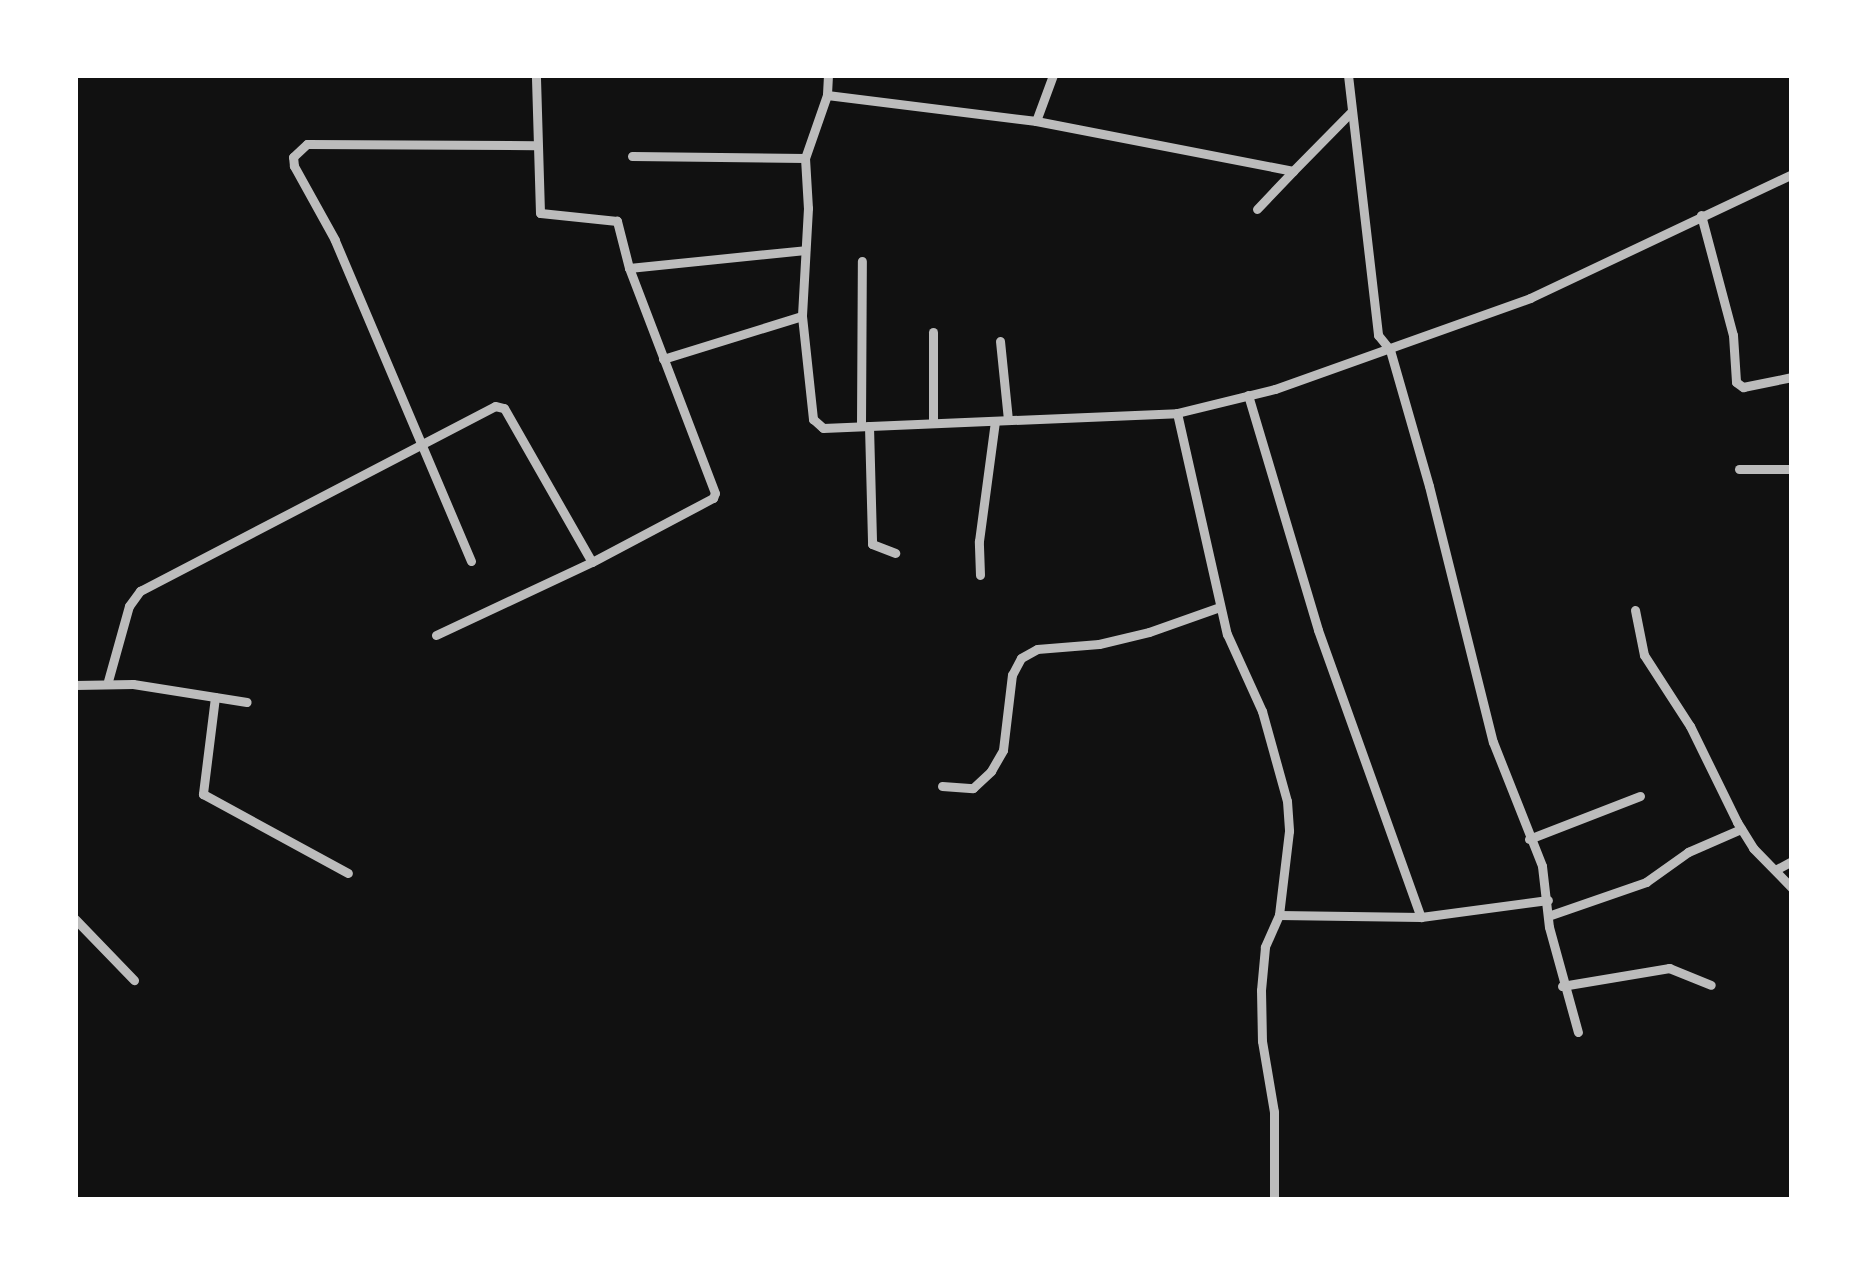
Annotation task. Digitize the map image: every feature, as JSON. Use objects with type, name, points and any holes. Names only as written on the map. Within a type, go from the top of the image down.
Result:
[{"type":"street","points":[[436,635],[592,562],[713,498],[715,493],[628,268],[617,221],[540,213],[535,145],[536,75]]},
{"type":"street","points":[[828,75],[827,95],[804,158],[806,250],[802,316],[817,426],[1177,413],[1248,396],[1390,350],[1530,298],[1792,174]]},
{"type":"street","points":[[1036,121],[1053,75]]},
{"type":"street","points":[[1348,75],[1378,335],[1390,350],[1429,486],[1493,742],[1542,866],[1562,986],[1578,1032]]},
{"type":"street","points":[[827,95],[1036,121],[1292,171]]},
{"type":"street","points":[[1257,209],[1351,112]]},
{"type":"street","points":[[471,560],[335,240],[294,166],[294,156],[307,144],[535,145]]},
{"type":"street","points":[[632,156],[804,158]]},
{"type":"street","points":[[1701,215],[1732,335],[1736,382],[1743,387],[1792,377]]},
{"type":"street","points":[[628,268],[806,250]]},
{"type":"street","points":[[862,262],[872,544],[894,553]]},
{"type":"street","points":[[663,359],[802,316]]},
{"type":"street","points":[[933,332],[933,423]]},
{"type":"street","points":[[1000,341],[1008,420]]},
{"type":"street","points":[[1248,396],[1318,630],[1421,917]]},
{"type":"street","points":[[108,682],[129,606],[140,591],[495,406],[504,408],[592,562]]},
{"type":"street","points":[[1177,413],[1227,634],[1262,711],[1286,800],[1288,831],[1279,915],[1264,947],[1261,990],[1262,1041],[1274,1112],[1274,1200]]},
{"type":"street","points":[[980,576],[979,541],[995,420]]},
{"type":"street","points":[[1738,469],[1792,469]]},
{"type":"street","points":[[942,786],[973,788],[991,771],[1003,750],[1012,675],[1021,658],[1037,649],[1099,644],[1149,632],[1220,607]]},
{"type":"street","points":[[1635,610],[1644,654],[1690,726],[1742,830],[1753,848],[1792,888]]},
{"type":"street","points":[[75,685],[108,682],[247,702]]},
{"type":"street","points":[[215,697],[204,794],[348,873]]},
{"type":"street","points":[[1529,839],[1640,796]]},
{"type":"street","points":[[1548,916],[1646,882],[1688,852],[1742,830]]},
{"type":"street","points":[[1777,869],[1792,861]]},
{"type":"street","points":[[1279,915],[1421,917],[1548,900]]},
{"type":"street","points":[[75,919],[134,980]]},
{"type":"street","points":[[1562,986],[1669,968],[1711,985]]}]
